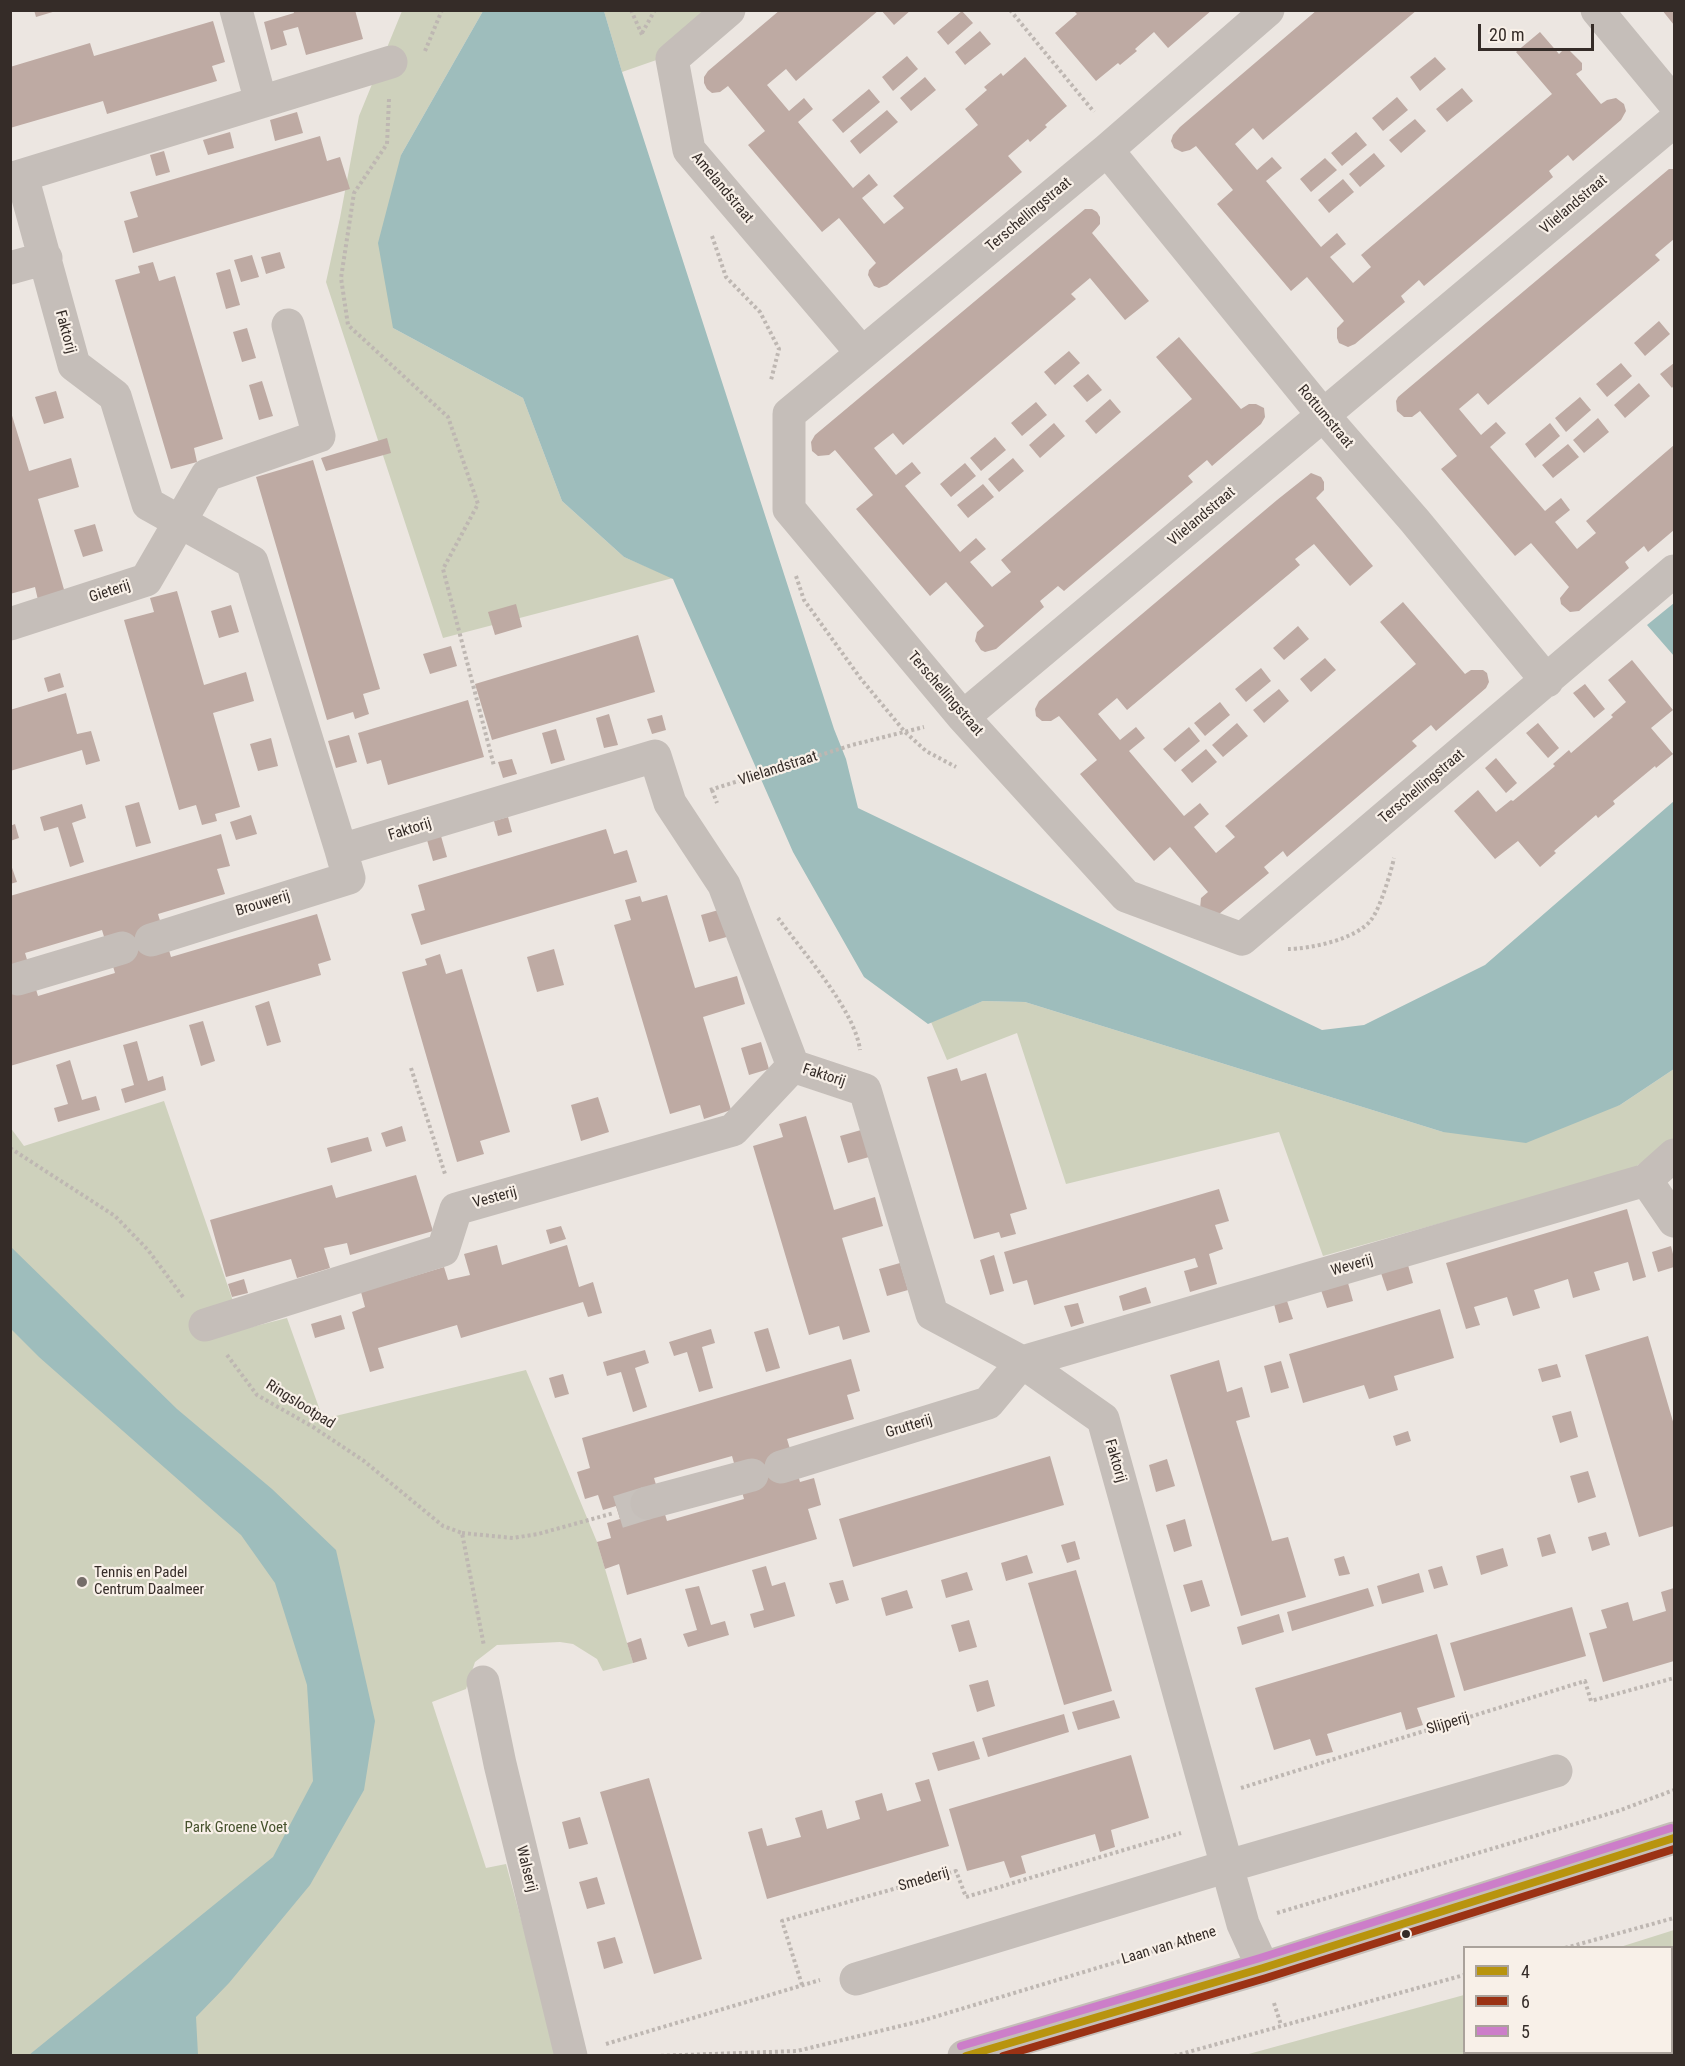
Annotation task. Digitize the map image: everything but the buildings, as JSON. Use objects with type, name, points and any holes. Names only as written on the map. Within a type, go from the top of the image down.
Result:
[{"type":"street","points":[[236,10],[261,102]]},
{"type":"street","name":"Amelandstraat","points":[[729,10],[672,59],[689,150],[862,353]]},
{"type":"street","name":"Terschellingstraat","points":[[1268,10],[1112,145],[789,414],[789,509],[963,717],[1126,896],[1242,939],[1674,571]]},
{"type":"street","points":[[1597,10],[1674,103]]},
{"type":"street","name":"Faktorij","points":[[390,62],[16,177],[46,258],[74,365],[115,396],[147,504],[252,562],[341,850],[655,756],[670,803],[724,885],[792,1066],[865,1090],[932,1314],[1022,1362],[1103,1419],[1243,1924],[1263,1968]]},
{"type":"street","name":"Vlielandstraat","points":[[963,717],[1674,121]]},
{"type":"street","name":"Rottumstraat","points":[[1112,145],[1192,254],[1323,415],[1415,521],[1546,681]]},
{"type":"street","points":[[10,268],[46,258]]},
{"type":"street","points":[[178,523],[207,475],[319,436],[288,326]]},
{"type":"street","name":"Gieterij","points":[[10,624],[146,580],[178,523]]},
{"type":"street","name":"Brouwerij","points":[[18,979],[349,878],[341,850]]},
{"type":"street","name":"Vesterij","points":[[205,1325],[443,1250],[456,1209],[733,1130],[792,1066]]},
{"type":"street","name":"Weverij","points":[[1022,1362],[1646,1180],[1674,1155]]},
{"type":"street","points":[[1646,1180],[1674,1221]]},
{"type":"street","name":"Grutterij","points":[[632,1508],[766,1471],[988,1403],[1022,1362]]},
{"type":"street","name":"Walserij","points":[[483,1682],[500,1764],[571,2055]]},
{"type":"street","points":[[856,1979],[1228,1866],[1556,1771]]},
{"type":"street","points":[[964,2055],[1263,1968],[1674,1838]]},
{"type":"path","points":[[631,10],[647,45]]},
{"type":"path","points":[[642,34],[655,10]]},
{"type":"path","points":[[1010,10],[1112,145]]},
{"type":"path","points":[[390,62],[387,144],[354,194],[340,278],[348,325],[448,417],[477,504],[443,569],[503,801]]},
{"type":"path","points":[[707,226],[726,277],[760,312],[779,349],[769,389]]},
{"type":"path","points":[[794,572],[804,600],[861,679],[905,732]]},
{"type":"path","name":"Vlielandstraat","points":[[670,803],[852,745],[963,717]]},
{"type":"path","points":[[712,790],[720,812]]},
{"type":"path","points":[[772,910],[836,996],[859,1041],[865,1090]]},
{"type":"path","points":[[411,1068],[456,1209]]},
{"type":"path","name":"Ringslootpad","points":[[10,1148],[115,1216],[148,1250],[257,1395],[356,1455],[443,1526],[462,1533]]},
{"type":"path","points":[[483,1682],[487,1659],[462,1533],[513,1538],[538,1534],[632,1508]]},
{"type":"path","name":"Slijperij","points":[[1213,1811],[1585,1682],[1591,1701],[1674,1678]]},
{"type":"path","name":"Laan van Athene","points":[[655,2055],[798,2051],[921,2021],[1618,1811],[1674,1790]]},
{"type":"path","name":"Smederij","points":[[802,1985],[782,1921],[956,1871],[966,1897],[1213,1811]]},
{"type":"path","points":[[1569,1946],[1674,1918]]},
{"type":"path","points":[[571,2055],[836,1975],[856,1979]]},
{"type":"path","points":[[1174,2055],[1463,1975]]},
{"type":"green space","points":[[402,11],[483,11],[401,155],[393,328],[523,398],[562,501],[624,557],[673,578],[443,638],[326,282],[359,116]]},
{"type":"green space","points":[[604,11],[707,11],[665,57],[622,72]]},
{"type":"green space","points":[[983,1001],[1025,1002],[1443,1132],[1620,1105],[1674,1069],[1674,1140],[1631,1170],[1323,1256],[1279,1132],[1066,1184],[1017,1033],[947,1060],[931,1022]]},
{"type":"green space","name":"Park Groene Voet","points":[[164,1101],[244,1329],[287,1318],[323,1419],[526,1370],[597,1542],[633,1663],[603,1671],[597,1659],[573,1644],[560,1642],[497,1645],[475,1662],[466,1689],[432,1702],[486,1868],[506,1864],[558,2055],[11,2055],[10,1127],[24,1146]]},
{"type":"green space","points":[[1674,1930],[1674,2049],[1673,1946],[1623,1946]]},
{"type":"green space","points":[[1463,1995],[1463,2054],[1647,2054],[1634,2056],[1245,2055]]},
{"type":"water","points":[[483,11],[604,11],[834,729],[846,759],[858,808],[1322,1030],[1364,1025],[1485,965],[1674,801],[1674,1069],[1620,1105],[1526,1143],[1443,1132],[1025,1002],[983,1001],[928,1024],[864,977],[793,852],[673,579],[624,557],[562,501],[523,398],[393,328],[378,243],[401,155]]},
{"type":"water","points":[[1674,603],[1674,656],[1647,625]]},
{"type":"water","points":[[11,1247],[177,1409],[272,1489],[336,1550],[375,1721],[364,1790],[310,1885],[229,1983],[196,2017],[198,2055],[29,2055],[273,1857],[313,1781],[307,1685],[275,1583],[241,1535],[39,1357],[11,1329]]},
{"type":"tunnel","points":[[618,1512],[647,1503]]},
{"type":"transit line","name":"5","points":[[961,2046],[1260,1958],[1671,1828]]},
{"type":"transit line","name":"4","points":[[966,2056],[1263,1968],[1674,1838]]},
{"type":"transit line","name":"6","points":[[1003,2056],[1266,1978],[1674,1849]]},
{"type":"place","name":"Tennis en Padel Centrum Daalmeer","points":[[82,1582]]}]
